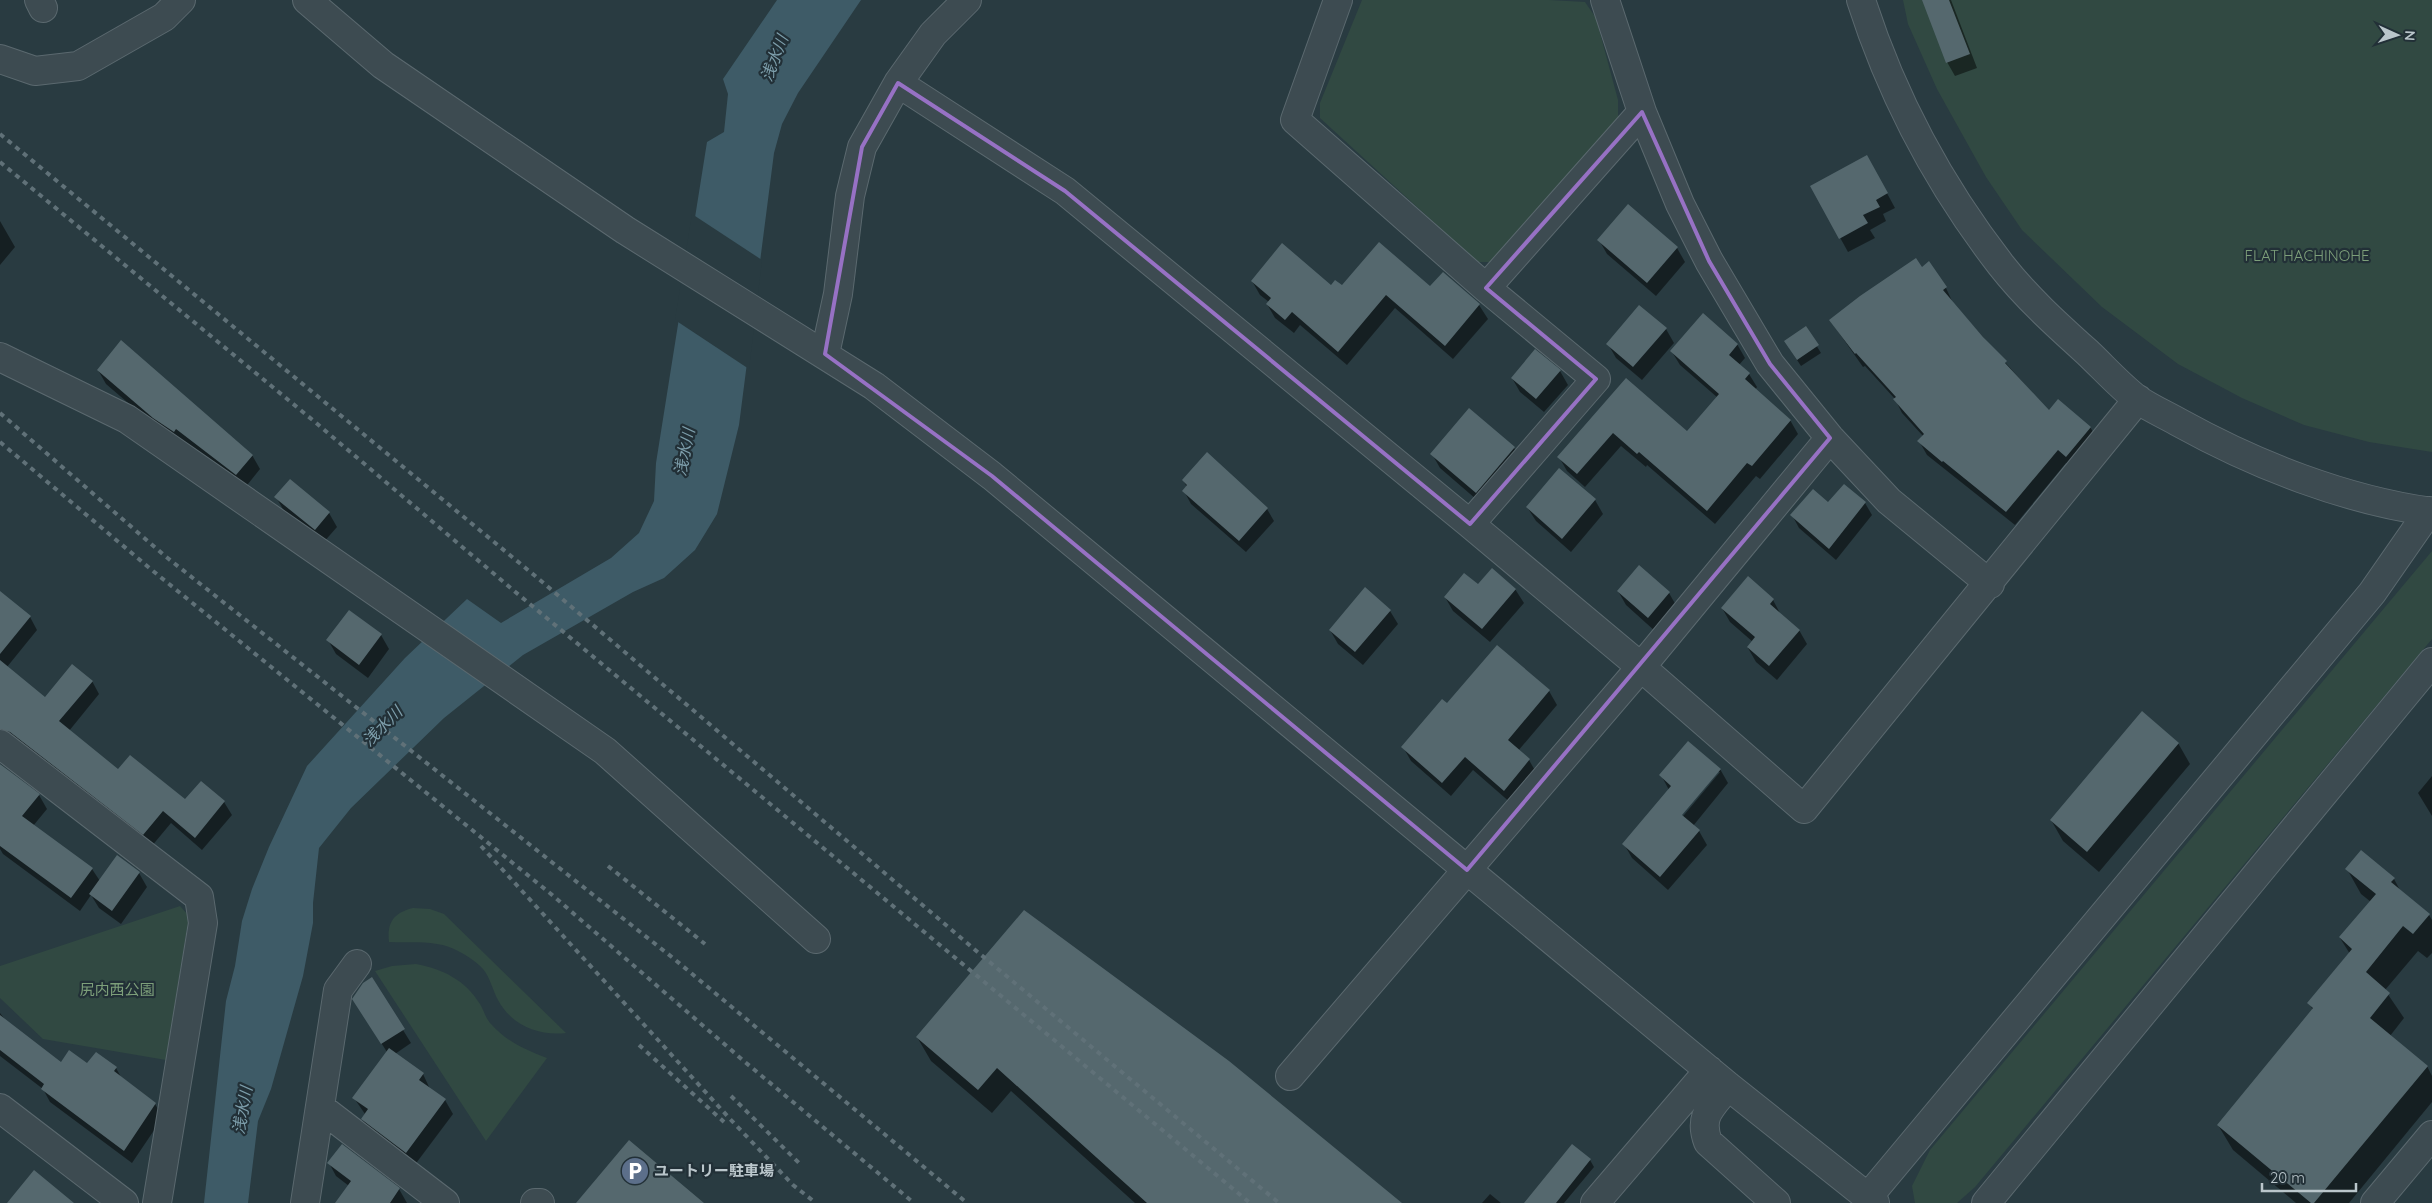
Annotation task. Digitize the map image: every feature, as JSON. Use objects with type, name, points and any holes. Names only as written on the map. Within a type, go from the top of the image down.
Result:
[{"type":"street","points":[[0,59],[35,71],[78,66],[164,17],[181,0]]},
{"type":"street","points":[[825,354],[838,294],[850,196],[862,147],[898,83],[933,34],[967,0]]},
{"type":"street","points":[[1338,0],[1295,120],[1486,288],[1596,379],[1470,524]]},
{"type":"street","points":[[1604,0],[1642,112],[1680,204],[1709,261],[1770,364],[1830,438],[1888,500],[1990,584]]},
{"type":"street","points":[[318,3],[383,65],[625,230],[874,386],[992,476],[1719,1078],[1872,1200],[2372,593],[2430,512],[2376,501],[2298,477],[2207,438],[2138,399],[2052,320],[2002,266],[1949,192],[1909,121],[1876,45],[1861,0]]},
{"type":"street","points":[[898,83],[1065,191],[1641,667],[1804,809],[1990,584],[2138,399]]},
{"type":"street","points":[[1486,288],[1642,112]]},
{"type":"street","points":[[0,357],[127,419],[605,751],[816,939]]},
{"type":"street","points":[[1290,1076],[1641,667],[1830,438]]},
{"type":"street","points":[[1986,1203],[2432,662]]},
{"type":"street","points":[[0,744],[199,897],[203,923],[157,1203]]},
{"type":"street","points":[[305,1203],[338,990],[357,964]]},
{"type":"street","points":[[1595,1203],[1719,1078]]},
{"type":"street","points":[[1719,1078],[1703,1121],[1703,1130],[1708,1142],[1776,1203]]},
{"type":"street","points":[[0,1108],[124,1203]]},
{"type":"street","points":[[321,1108],[446,1203]]},
{"type":"street","points":[[2375,1203],[2432,1135]]},
{"type":"street","points":[[535,1203],[540,1203]]},
{"type":"highlighted area","points":[[898,83],[1065,191],[1470,524],[1596,379],[1486,288],[1642,112],[1709,261],[1770,364],[1830,438],[1467,870],[992,476],[825,354],[862,147]]},
{"type":"green space","points":[[1362,0],[1549,0],[1585,2],[1596,18],[1618,100],[1618,120],[1495,262],[1477,262],[1320,118],[1320,103]]},
{"type":"green space","name":"FLAT HACHINOHE","points":[[1903,0],[2432,0],[2432,452],[2369,442],[2304,425],[2242,398],[2178,364],[2102,307],[2022,230],[1986,177],[1937,89],[1908,24]]},
{"type":"green space","points":[[2432,551],[2432,639],[1975,1187],[1957,1203],[1915,1203],[1912,1186],[1930,1150]]},
{"type":"green space","name":"尻内西公園","points":[[180,906],[189,916],[166,1060],[43,1039],[0,998],[0,966]]},
{"type":"green space","points":[[413,908],[430,909],[444,914],[566,1033],[556,1034],[536,1031],[511,1017],[498,1000],[483,969],[458,951],[439,944],[389,942],[390,924],[396,916]]},
{"type":"green space","points":[[416,964],[435,969],[460,982],[474,996],[488,1020],[497,1030],[517,1045],[547,1058],[486,1141],[375,971],[392,966]]},
{"type":"water","name":"浅水川","points":[[777,0],[861,0],[798,93],[782,124],[774,153],[739,425],[717,514],[695,550],[664,578],[633,592],[523,655],[444,718],[351,808],[319,848],[313,903],[313,923],[303,976],[271,1089],[258,1121],[248,1203],[204,1203],[226,1001],[235,966],[242,921],[252,889],[269,847],[307,766],[405,658],[467,599],[501,623],[611,558],[639,533],[654,501],[656,463],[707,142],[724,132],[728,94],[723,79]]},
{"type":"pier","points":[[692,214],[762,260],[749,369],[675,320]]},
{"type":"building","points":[[1922,0],[1949,0],[1970,54],[1946,63]]},
{"type":"building","points":[[1867,155],[1888,193],[1876,200],[1880,207],[1863,215],[1868,223],[1839,239],[1810,186]]},
{"type":"building","points":[[1628,204],[1678,247],[1647,283],[1597,240]]},
{"type":"building","points":[[1379,242],[1430,286],[1443,272],[1480,304],[1445,346],[1386,295],[1338,352],[1292,312],[1285,320],[1266,304],[1271,298],[1251,281],[1282,243],[1331,285],[1335,280],[1342,285]]},
{"type":"building","points":[[1916,258],[1922,267],[1929,261],[1947,287],[1943,290],[1983,337],[2007,361],[2005,363],[2049,410],[2058,399],[2091,427],[2066,457],[2058,450],[2006,512],[1917,441],[1924,434],[1893,399],[1896,397],[1855,354],[1829,320],[1860,296]]},
{"type":"building","points":[[1639,305],[1667,328],[1633,367],[1606,344]]},
{"type":"building","points":[[1703,313],[1738,344],[1729,355],[1750,373],[1745,379],[1791,420],[1752,466],[1747,463],[1707,511],[1639,452],[1637,454],[1613,433],[1577,474],[1557,457],[1626,378],[1687,431],[1719,394],[1670,351]]},
{"type":"building","points":[[1806,326],[1819,345],[1797,360],[1784,341]]},
{"type":"building","points":[[121,340],[253,455],[236,475],[176,429],[174,432],[153,418],[97,370]]},
{"type":"building","points":[[1535,349],[1561,370],[1536,399],[1511,378]]},
{"type":"building","points":[[1469,408],[1515,447],[1476,493],[1430,454]]},
{"type":"building","points":[[1207,452],[1268,508],[1239,541],[1182,491],[1187,485],[1182,480]]},
{"type":"building","points":[[1559,468],[1596,499],[1562,539],[1526,507]]},
{"type":"building","points":[[290,479],[330,512],[315,530],[274,497]]},
{"type":"building","points":[[1844,484],[1866,502],[1829,549],[1790,515],[1813,489],[1828,502]]},
{"type":"building","points":[[1639,565],[1670,592],[1648,618],[1617,591]]},
{"type":"building","points":[[1492,568],[1516,589],[1482,629],[1444,597],[1464,573],[1478,584]]},
{"type":"building","points":[[1748,576],[1774,599],[1770,604],[1800,630],[1769,666],[1747,647],[1755,637],[1721,608]]},
{"type":"building","points":[[1365,587],[1391,610],[1355,652],[1329,630]]},
{"type":"building","points":[[0,591],[31,616],[0,654]]},
{"type":"building","points":[[349,610],[382,634],[359,665],[326,640]]},
{"type":"building","points":[[1497,645],[1550,690],[1508,740],[1530,759],[1504,791],[1465,757],[1442,783],[1401,747],[1442,699],[1447,703]]},
{"type":"building","points":[[0,660],[45,697],[72,664],[93,681],[59,721],[118,769],[130,755],[185,799],[201,781],[225,801],[195,838],[163,811],[143,835],[10,732],[0,729]]},
{"type":"building","points":[[2142,711],[2179,743],[2087,852],[2050,820]]},
{"type":"building","points":[[1688,741],[1721,769],[1682,815],[1700,830],[1660,877],[1622,844],[1671,786],[1659,775]]},
{"type":"building","points":[[0,764],[40,794],[22,816],[93,868],[71,898],[0,846]]},
{"type":"building","points":[[2361,850],[2395,878],[2391,882],[2430,914],[2413,934],[2403,926],[2366,972],[2390,993],[2370,1018],[2428,1066],[2314,1203],[2311,1203],[2217,1125],[2313,1008],[2307,1003],[2352,949],[2339,937],[2376,894],[2345,869]]},
{"type":"building","points":[[117,855],[140,872],[112,911],[89,894]]},
{"type":"building","points":[[1024,910],[1229,1061],[1402,1203],[1147,1203],[997,1068],[978,1090],[916,1037]]},
{"type":"building","points":[[372,977],[405,1029],[381,1044],[352,999],[363,983]]},
{"type":"building","points":[[0,1015],[61,1062],[69,1050],[87,1063],[96,1052],[117,1067],[114,1071],[156,1103],[124,1151],[41,1089],[44,1084],[0,1050]]},
{"type":"building","points":[[389,1048],[424,1073],[419,1080],[446,1099],[406,1153],[361,1119],[368,1109],[352,1098]]},
{"type":"building","name":"ユートリー駐車場","points":[[629,1140],[704,1203],[576,1203]]},
{"type":"building","points":[[342,1144],[400,1188],[390,1203],[335,1203],[351,1181],[327,1163]]},
{"type":"building","points":[[1572,1144],[1591,1159],[1556,1203],[1524,1203]]},
{"type":"building","points":[[34,1170],[74,1203],[7,1203]]},
{"type":"railway","points":[[0,134],[534,575],[980,954],[1279,1203]]},
{"type":"railway","points":[[0,162],[315,422],[513,590],[1250,1203]]},
{"type":"railway","points":[[0,413],[165,556],[673,958],[967,1203]]},
{"type":"railway","points":[[0,442],[153,571],[551,894],[745,1062],[914,1203]]},
{"type":"railway","points":[[481,846],[731,1120],[793,1185],[816,1203]]},
{"type":"railway","points":[[608,866],[705,944]]},
{"type":"railway","points":[[639,1045],[724,1122]]},
{"type":"railway","points":[[731,1096],[802,1166]]},
{"type":"place","name":"ユートリー駐車場","points":[[635,1171]]}]
